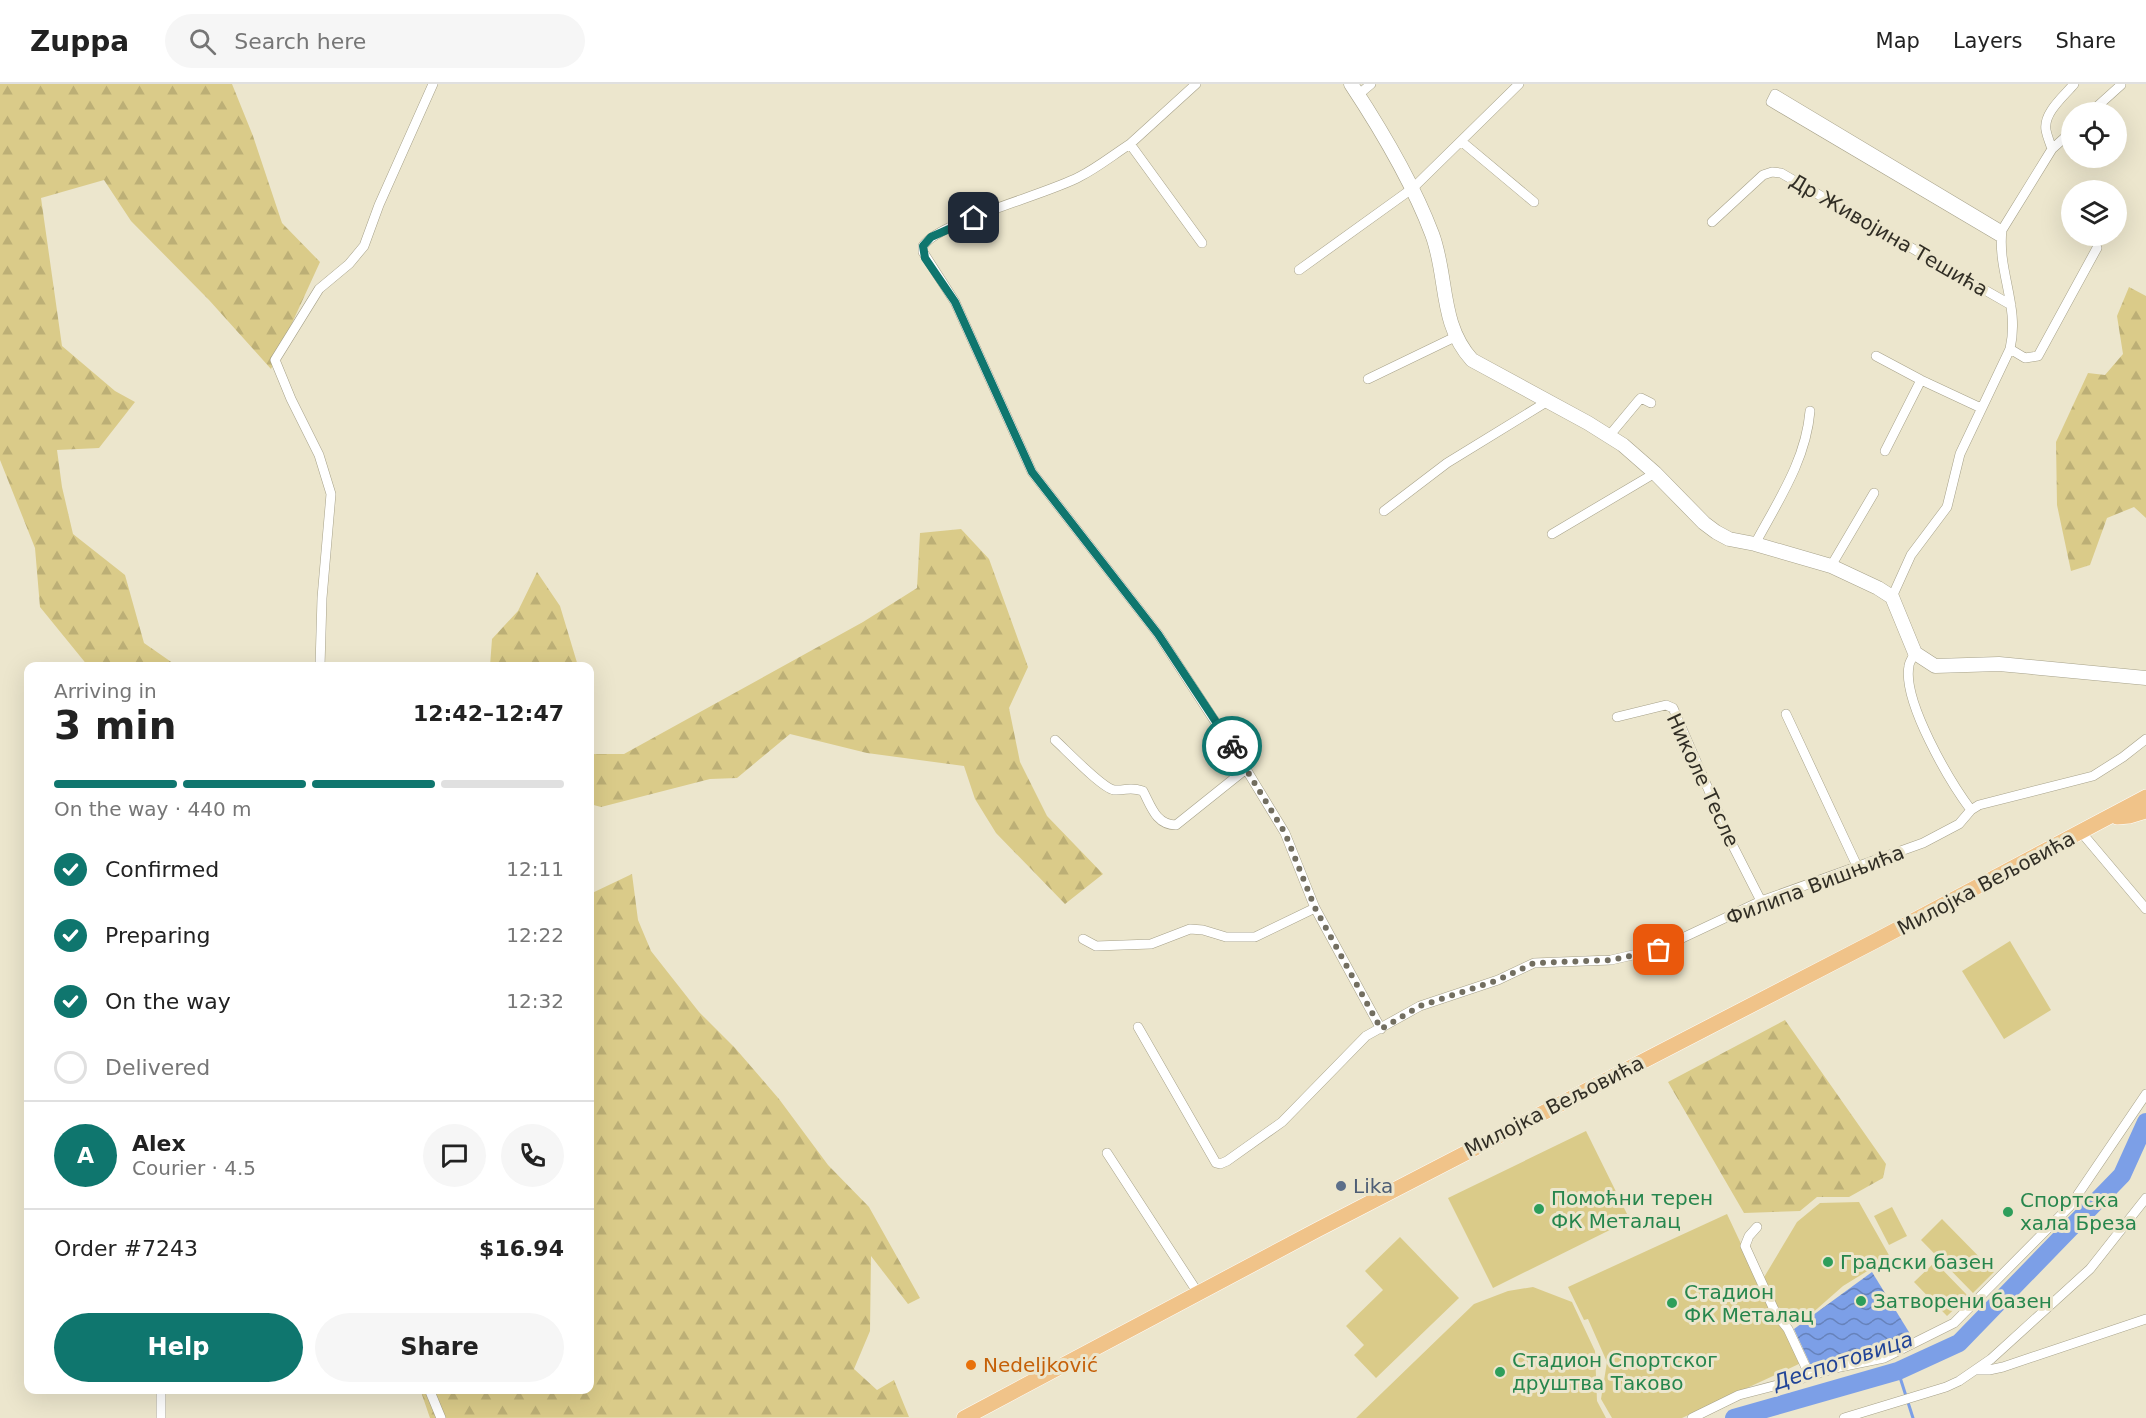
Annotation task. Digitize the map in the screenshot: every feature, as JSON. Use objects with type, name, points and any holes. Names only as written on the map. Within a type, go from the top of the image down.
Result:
[{"type":"main road","name":"Милојка Вељовића","points":[[964,1418],[1198,1293],[2146,797]]},
{"type":"main road","points":[[2111,817],[2129,816],[2146,811]]},
{"type":"street","points":[[320,662],[322,598],[330,494],[319,455],[294,406],[275,360],[319,289],[349,264],[364,246],[379,205],[433,84]]},
{"type":"street","points":[[1371,84],[1354,90],[1413,188],[1441,260],[1446,302],[1455,337],[1472,360],[1548,400],[1623,445],[1716,532],[1729,539],[1755,544],[1831,566],[1892,597],[1915,653],[1935,666],[1999,664],[2146,678]]},
{"type":"street","points":[[1299,270],[1413,188],[1519,84]]},
{"type":"street","points":[[2052,149],[2046,121],[2074,84]]},
{"type":"street","points":[[2102,102],[2121,85]]},
{"type":"street","points":[[1190,86],[1130,144],[1080,177],[986,212],[931,237],[923,246],[925,258],[955,302],[1032,472],[1158,634],[1285,833],[1315,908],[1381,1029]]},
{"type":"street","points":[[1775,94],[2001,234],[1771,102],[1775,94]]},
{"type":"street","points":[[1461,141],[1534,202]]},
{"type":"street","points":[[1892,597],[1911,555],[1947,507],[1960,454],[2010,349],[2014,333],[2012,305],[2001,234],[2052,149],[2061,141]]},
{"type":"street","points":[[1130,144],[1202,243]]},
{"type":"street","name":"Др Живојина Тешића","points":[[1712,222],[1763,175],[1772,172],[1781,173],[2012,305]]},
{"type":"street","points":[[2010,349],[2025,358],[2038,356],[2097,248]]},
{"type":"street","points":[[1368,379],[1455,337]]},
{"type":"street","points":[[1876,356],[1981,408]]},
{"type":"street","points":[[1885,452],[1921,380]]},
{"type":"street","points":[[1609,436],[1639,400],[1645,399],[1651,403]]},
{"type":"street","points":[[1384,511],[1447,464],[1548,400]]},
{"type":"street","points":[[1755,544],[1796,468],[1807,436],[1810,411]]},
{"type":"street","points":[[1552,534],[1655,473]]},
{"type":"street","points":[[1831,566],[1874,493]]},
{"type":"street","points":[[1915,653],[1909,665],[1909,676],[1919,716],[1953,786],[1971,810]]},
{"type":"street","name":"Николе Тесле","points":[[1617,717],[1666,705],[1673,708],[1733,846],[1761,902]]},
{"type":"street","points":[[1786,714],[1858,868]]},
{"type":"street","name":"Филипа Вишњића","points":[[1138,1027],[1216,1163],[1220,1164],[1282,1122],[1366,1036],[1420,1006],[1498,980],[1534,963],[1611,960],[1659,950],[1761,902],[1923,843],[1959,824],[1971,810],[1979,805],[2092,776],[2123,757],[2146,739]]},
{"type":"street","points":[[1055,740],[1103,784],[1114,790],[1132,787],[1143,791],[1158,820],[1167,825],[1176,825],[1246,769]]},
{"type":"street","points":[[2081,832],[2146,909]]},
{"type":"street","points":[[1083,939],[1096,946],[1151,944],[1190,929],[1203,930],[1226,937],[1255,937],[1315,908]]},
{"type":"street","points":[[1692,1418],[1739,1395],[1835,1368],[1884,1358],[1954,1323],[2070,1206],[2146,1095]]},
{"type":"street","points":[[1107,1153],[1198,1293]]},
{"type":"street","points":[[1850,1417],[1946,1387],[1976,1370],[2026,1329],[2090,1269],[2146,1198]]},
{"type":"street","points":[[1757,1227],[1749,1236],[1745,1246],[1776,1314],[1788,1329],[1810,1376]]},
{"type":"street","points":[[1976,1370],[2003,1367],[2144,1320],[2146,1330]]},
{"type":"street","points":[[160,1418],[161,1394]]},
{"type":"street","points":[[431,1394],[441,1418]]},
{"type":"green space","points":[[0,84],[232,84],[253,136],[282,223],[320,262],[271,369],[209,300],[131,221],[104,180],[41,198],[62,346],[115,391],[135,402],[99,448],[57,450],[62,487],[73,534],[125,575],[144,643],[171,662],[85,662],[40,607],[35,548],[0,460]]},
{"type":"green space","points":[[2129,287],[2146,296],[2146,518],[2134,507],[2107,518],[2090,565],[2071,571],[2057,505],[2056,442],[2088,373],[2105,375],[2123,354],[2117,316]]},
{"type":"green space","points":[[961,529],[989,559],[1028,667],[1009,708],[1020,762],[1047,816],[1103,874],[1065,904],[996,833],[975,799],[964,766],[867,753],[790,734],[737,778],[710,779],[601,807],[594,805],[594,754],[624,754],[863,622],[917,588],[920,533]]},
{"type":"green space","points":[[537,572],[560,606],[577,662],[490,662],[492,639],[518,611]]},
{"type":"green space","points":[[632,874],[638,920],[651,951],[699,1012],[735,1048],[779,1099],[828,1165],[869,1207],[920,1298],[908,1304],[871,1256],[870,1331],[854,1369],[877,1390],[894,1380],[909,1417],[430,1418],[422,1394],[594,1394],[594,892]]},
{"type":"green space","points":[[2010,941],[2051,1010],[2004,1039],[1962,971]]},
{"type":"green space","points":[[1785,1020],[1886,1164],[1883,1178],[1849,1197],[1817,1197],[1800,1211],[1744,1213],[1668,1082]]},
{"type":"green space","name":"Помоћни терен ФК Металац","points":[[1586,1131],[1630,1220],[1493,1288],[1448,1198]]},
{"type":"green space","name":"Градски базен","points":[[1859,1202],[1890,1257],[1843,1286],[1801,1323],[1774,1304],[1763,1279],[1797,1222],[1820,1203]]},
{"type":"green space","points":[[1892,1207],[1907,1236],[1889,1245],[1874,1216]]},
{"type":"green space","name":"Стадион ФК Металац","points":[[1727,1214],[1780,1327],[1787,1329],[1801,1363],[1682,1418],[1612,1418],[1601,1399],[1607,1362],[1588,1319],[1584,1320],[1568,1287]]},
{"type":"green space","points":[[1942,1219],[1994,1272],[1973,1293],[1921,1240]]},
{"type":"green space","points":[[1400,1237],[1459,1298],[1376,1378],[1354,1355],[1364,1345],[1346,1326],[1383,1290],[1365,1271]]},
{"type":"green space","points":[[1935,1262],[1968,1296],[1947,1316],[1914,1282]]},
{"type":"green space","name":"Стадион Спортског друштва Таково","points":[[1533,1287],[1572,1302],[1595,1351],[1597,1401],[1606,1418],[1356,1418],[1474,1304],[1508,1291]]},
{"type":"water","name":"Затворени базен","points":[[1872,1272],[1912,1337],[1812,1368],[1794,1329]]},
{"type":"waterway","name":"Деспотовица","points":[[1734,1418],[1898,1371],[1959,1343],[2122,1175],[2146,1122]]},
{"type":"waterway","points":[[1898,1371],[1913,1418]]},
{"type":"way so far","points":[[1232,746],[1285,833],[1315,908],[1381,1029],[1420,1006],[1498,980],[1534,963],[1611,960],[1659,950]]},
{"type":"place","name":"Lika","points":[[1341,1186]]},
{"type":"place","name":"Помоћни терен ФК Металац","points":[[1539,1209]]},
{"type":"place","name":"Спортска хала Бреза","points":[[2008,1212]]},
{"type":"place","name":"Градски базен","points":[[1828,1262]]},
{"type":"place","name":"Затворени базен","points":[[1861,1301]]},
{"type":"place","name":"Стадион ФК Металац","points":[[1672,1303]]},
{"type":"place","name":"Nedeljković","points":[[971,1365]]},
{"type":"place","name":"Стадион Спортског друштва Таково","points":[[1500,1372]]},
{"type":"route","points":[[974,218],[931,237],[923,246],[925,258],[955,302],[1032,472],[1158,634],[1232,746]]}]
